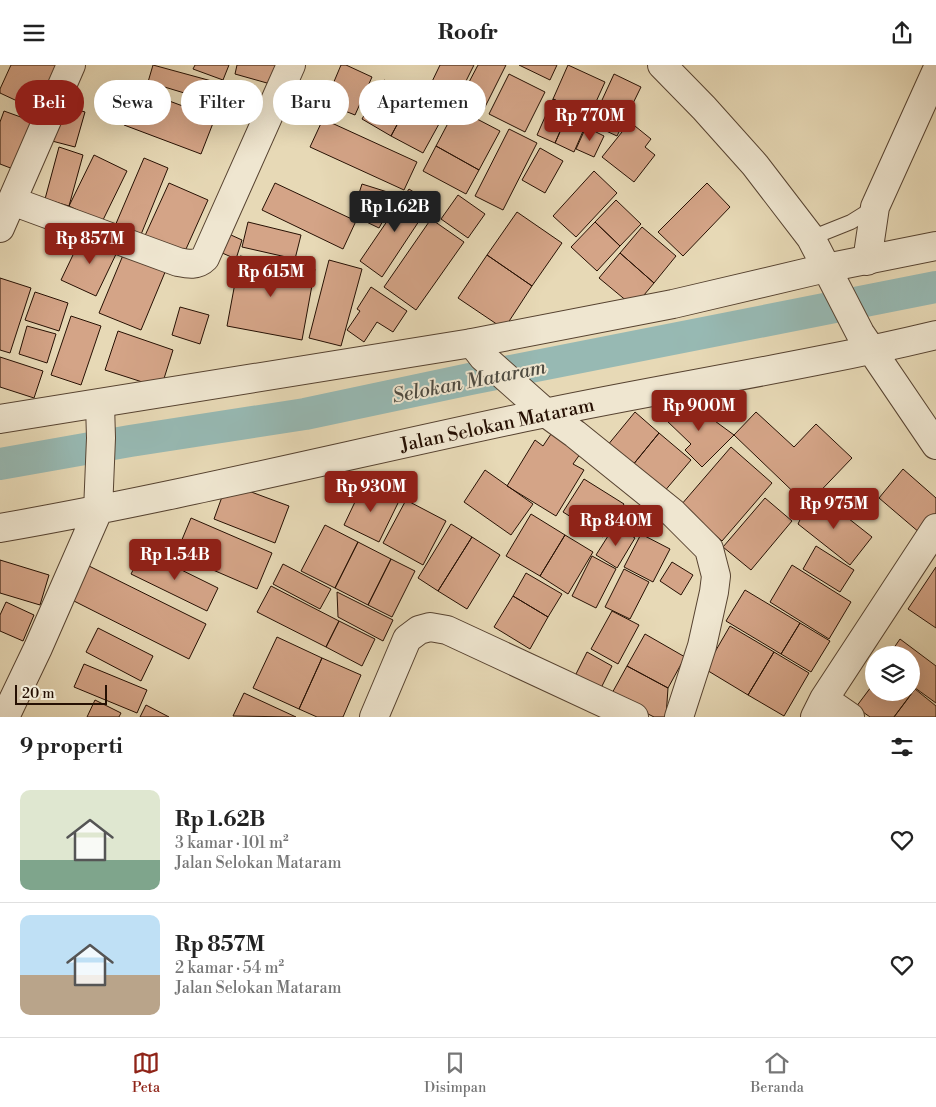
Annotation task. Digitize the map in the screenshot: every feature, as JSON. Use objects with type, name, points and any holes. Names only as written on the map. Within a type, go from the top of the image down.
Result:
[{"type":"street","points":[[0,228],[70,65]]},
{"type":"street","points":[[12,201],[178,262],[200,263],[206,258],[291,65]]},
{"type":"street","points":[[662,65],[755,165],[811,238],[866,342],[936,445]]},
{"type":"street","points":[[868,261],[875,207],[936,72]]},
{"type":"street","points":[[0,419],[100,403],[477,350],[673,304],[829,274],[868,261],[936,246]]},
{"type":"street","name":"Jalan Selokan Mataram","points":[[0,529],[98,502],[866,342],[936,335]]},
{"type":"street","points":[[477,350],[543,410],[650,493],[687,526],[708,549],[716,576],[714,592],[702,646],[679,717]]},
{"type":"street","points":[[5,717],[38,648],[98,502],[101,438],[100,403]]},
{"type":"street","points":[[850,717],[819,708],[936,528]]},
{"type":"street","points":[[374,717],[407,639],[419,630],[430,627],[447,630],[634,717]]},
{"type":"lane","points":[[811,238],[851,222],[875,207]]},
{"type":"building","points":[[11,65],[65,65],[58,80],[15,80],[15,100],[0,93]]},
{"type":"building","points":[[153,65],[208,80],[181,80],[181,92],[171,89],[171,80],[149,80]]},
{"type":"building","points":[[195,65],[229,65],[223,80],[193,69]]},
{"type":"building","points":[[237,65],[279,65],[273,85],[263,82],[263,80],[235,74]]},
{"type":"building","points":[[341,65],[346,65],[372,77],[371,80],[359,80],[359,106],[355,115],[349,113],[349,80],[335,80]]},
{"type":"building","points":[[440,65],[474,65],[466,80],[433,80]]},
{"type":"building","points":[[478,65],[506,65],[486,105],[486,80],[470,80]]},
{"type":"building","points":[[519,65],[557,65],[550,80]]},
{"type":"building","points":[[568,65],[605,82],[590,115],[553,99]]},
{"type":"building","points":[[509,74],[545,92],[525,132],[489,114]]},
{"type":"building","points":[[614,74],[641,87],[617,136],[591,124]]},
{"type":"building","points":[[553,99],[571,107],[555,143],[537,135]]},
{"type":"building","points":[[171,102],[181,105],[181,125],[212,125],[201,154],[124,125],[171,125]]},
{"type":"building","points":[[571,107],[590,115],[574,152],[555,143]]},
{"type":"building","points":[[4,111],[15,115],[15,125],[40,125],[21,172],[0,164],[0,122]]},
{"type":"building","points":[[630,122],[651,139],[645,147],[655,155],[634,182],[602,157]]},
{"type":"building","points":[[486,124],[500,131],[479,170],[436,146],[447,125]]},
{"type":"building","points":[[56,125],[81,125],[75,147],[52,141]]},
{"type":"building","points":[[320,125],[336,125],[417,162],[404,190],[310,147]]},
{"type":"building","points":[[372,125],[397,125],[391,136]]},
{"type":"building","points":[[397,125],[438,125],[423,153],[391,136]]},
{"type":"building","points":[[586,127],[604,136],[594,157],[576,149]]},
{"type":"building","points":[[509,129],[537,143],[503,210],[475,196]]},
{"type":"building","points":[[436,146],[479,170],[466,194],[423,171]]},
{"type":"building","points":[[59,147],[83,155],[69,206],[45,199]]},
{"type":"building","points":[[540,148],[563,161],[545,193],[522,180]]},
{"type":"building","points":[[94,155],[127,171],[102,222],[69,206]]},
{"type":"building","points":[[144,158],[168,168],[140,237],[115,226]]},
{"type":"building","points":[[594,171],[617,193],[576,237],[553,216]]},
{"type":"building","points":[[169,183],[208,200],[182,258],[143,240]]},
{"type":"building","points":[[275,183],[356,221],[343,249],[262,210]]},
{"type":"building","points":[[707,183],[730,207],[683,256],[658,232]]},
{"type":"building","points":[[362,184],[397,195],[379,228],[352,215]]},
{"type":"building","points":[[409,189],[431,203],[382,277],[360,261]]},
{"type":"building","points":[[458,195],[485,214],[468,238],[441,219]]},
{"type":"building","points":[[616,200],[641,224],[620,246],[595,222]]},
{"type":"building","points":[[517,212],[562,243],[532,286],[487,255]]},
{"type":"building","points":[[431,219],[464,242],[416,310],[384,287]]},
{"type":"building","points":[[248,222],[301,235],[295,259],[242,247]]},
{"type":"building","points":[[595,222],[620,246],[597,271],[571,247]]},
{"type":"building","points":[[642,227],[676,256],[654,283],[620,253]]},
{"type":"building","points":[[220,230],[242,240],[236,259],[213,249]]},
{"type":"building","points":[[83,234],[118,250],[96,296],[61,280]]},
{"type":"building","points":[[126,248],[168,265],[141,330],[99,313]]},
{"type":"building","points":[[620,253],[654,283],[634,307],[599,278]]},
{"type":"building","points":[[487,255],[532,286],[504,329],[458,298]]},
{"type":"building","points":[[240,256],[315,269],[302,340],[227,326]]},
{"type":"building","points":[[329,260],[362,269],[341,346],[309,338]]},
{"type":"building","points":[[0,278],[31,288],[10,353],[0,350]]},
{"type":"building","points":[[371,287],[407,311],[393,332],[377,322],[364,342],[347,330],[360,311],[357,309]]},
{"type":"building","points":[[35,292],[68,303],[59,331],[25,320]]},
{"type":"building","points":[[180,307],[209,315],[200,344],[172,335]]},
{"type":"building","points":[[71,316],[101,326],[81,385],[51,375]]},
{"type":"building","points":[[27,326],[56,334],[47,363],[19,354]]},
{"type":"building","points":[[118,331],[173,350],[161,388],[105,370]]},
{"type":"building","points":[[0,357],[43,371],[34,398],[0,387]]},
{"type":"building","points":[[685,399],[734,435],[702,467],[685,450],[691,444],[666,420]]},
{"type":"building","points":[[635,412],[659,433],[632,466],[607,446]]},
{"type":"building","points":[[756,412],[794,447],[816,424],[852,458],[807,505],[734,435]]},
{"type":"building","points":[[553,431],[583,450],[573,464],[584,470],[556,516],[507,486],[535,440],[543,446]]},
{"type":"building","points":[[659,433],[691,460],[663,493],[632,466]]},
{"type":"building","points":[[731,447],[772,483],[722,541],[681,505]]},
{"type":"building","points":[[903,469],[936,498],[936,514],[920,533],[879,498]]},
{"type":"building","points":[[485,470],[533,504],[511,535],[464,502]]},
{"type":"building","points":[[584,479],[624,504],[603,537],[563,512]]},
{"type":"building","points":[[227,483],[289,506],[275,543],[214,519]]},
{"type":"building","points":[[364,483],[399,501],[379,542],[344,525]]},
{"type":"building","points":[[820,496],[872,537],[850,565],[798,524],[807,505]]},
{"type":"building","points":[[765,498],[792,521],[751,570],[723,547]]},
{"type":"building","points":[[406,500],[446,521],[423,565],[383,543]]},
{"type":"building","points":[[531,514],[565,535],[540,576],[506,556]]},
{"type":"building","points":[[191,518],[272,553],[257,589],[176,554]]},
{"type":"building","points":[[451,524],[472,537],[438,591],[418,578]]},
{"type":"building","points":[[325,525],[358,542],[335,588],[301,571]]},
{"type":"building","points":[[615,525],[635,538],[617,568],[596,555]]},
{"type":"building","points":[[641,534],[670,549],[653,582],[624,567]]},
{"type":"building","points":[[565,535],[593,552],[568,594],[540,576]]},
{"type":"building","points":[[472,537],[500,555],[467,609],[438,591]]},
{"type":"building","points":[[358,542],[391,559],[368,605],[335,588]]},
{"type":"building","points":[[816,546],[854,570],[840,592],[803,569]]},
{"type":"building","points":[[143,551],[218,588],[207,611],[131,574]]},
{"type":"building","points":[[592,556],[616,569],[596,608],[572,596]]},
{"type":"building","points":[[391,559],[415,571],[392,617],[368,605]]},
{"type":"building","points":[[0,560],[49,575],[40,605],[0,593]]},
{"type":"building","points":[[672,562],[693,575],[681,595],[660,581]]},
{"type":"building","points":[[283,564],[331,589],[320,609],[273,584]]},
{"type":"building","points":[[87,565],[206,624],[189,659],[70,599]]},
{"type":"building","points":[[792,565],[851,602],[829,639],[770,602]]},
{"type":"building","points":[[936,567],[936,628],[908,609]]},
{"type":"building","points":[[624,569],[649,582],[630,619],[605,607]]},
{"type":"building","points":[[526,573],[562,594],[548,617],[513,596]]},
{"type":"building","points":[[271,586],[339,621],[326,647],[257,612]]},
{"type":"building","points":[[745,590],[800,623],[781,654],[726,621]]},
{"type":"building","points":[[337,592],[393,620],[383,641],[338,617]]},
{"type":"building","points":[[513,596],[548,617],[530,649],[494,627]]},
{"type":"building","points":[[6,602],[34,615],[23,641],[0,631],[0,615]]},
{"type":"building","points":[[612,611],[639,625],[618,664],[591,649]]},
{"type":"building","points":[[339,621],[375,639],[362,666],[326,647]]},
{"type":"building","points":[[800,623],[830,641],[811,672],[781,654]]},
{"type":"building","points":[[730,626],[774,652],[748,695],[705,669]]},
{"type":"building","points":[[98,628],[153,656],[141,681],[86,652]]},
{"type":"building","points":[[645,634],[685,657],[668,688],[627,666]]},
{"type":"building","points":[[277,637],[322,658],[299,709],[253,688]]},
{"type":"building","points":[[900,639],[909,646],[895,646]]},
{"type":"building","points":[[587,652],[612,666],[597,696],[571,684]]},
{"type":"building","points":[[774,652],[809,673],[784,716],[748,695]]},
{"type":"building","points":[[920,654],[936,666],[936,703],[920,691]]},
{"type":"building","points":[[322,658],[361,675],[343,717],[317,717],[299,709]]},
{"type":"building","points":[[84,664],[147,690],[137,713],[74,687]]},
{"type":"building","points":[[627,666],[668,688],[666,717],[654,717],[611,695]]},
{"type":"building","points":[[244,693],[296,717],[233,716]]},
{"type":"building","points":[[920,693],[936,706],[936,717],[894,717],[906,701],[920,701]]},
{"type":"building","points":[[865,695],[865,701],[906,701],[894,717],[870,717],[856,707]]},
{"type":"building","points":[[95,700],[121,713],[119,717],[87,717]]},
{"type":"building","points":[[146,705],[169,717],[140,717]]},
{"type":"waterway","name":"Selokan Mataram","points":[[0,464],[130,441],[305,414],[470,379],[936,287]]}]
